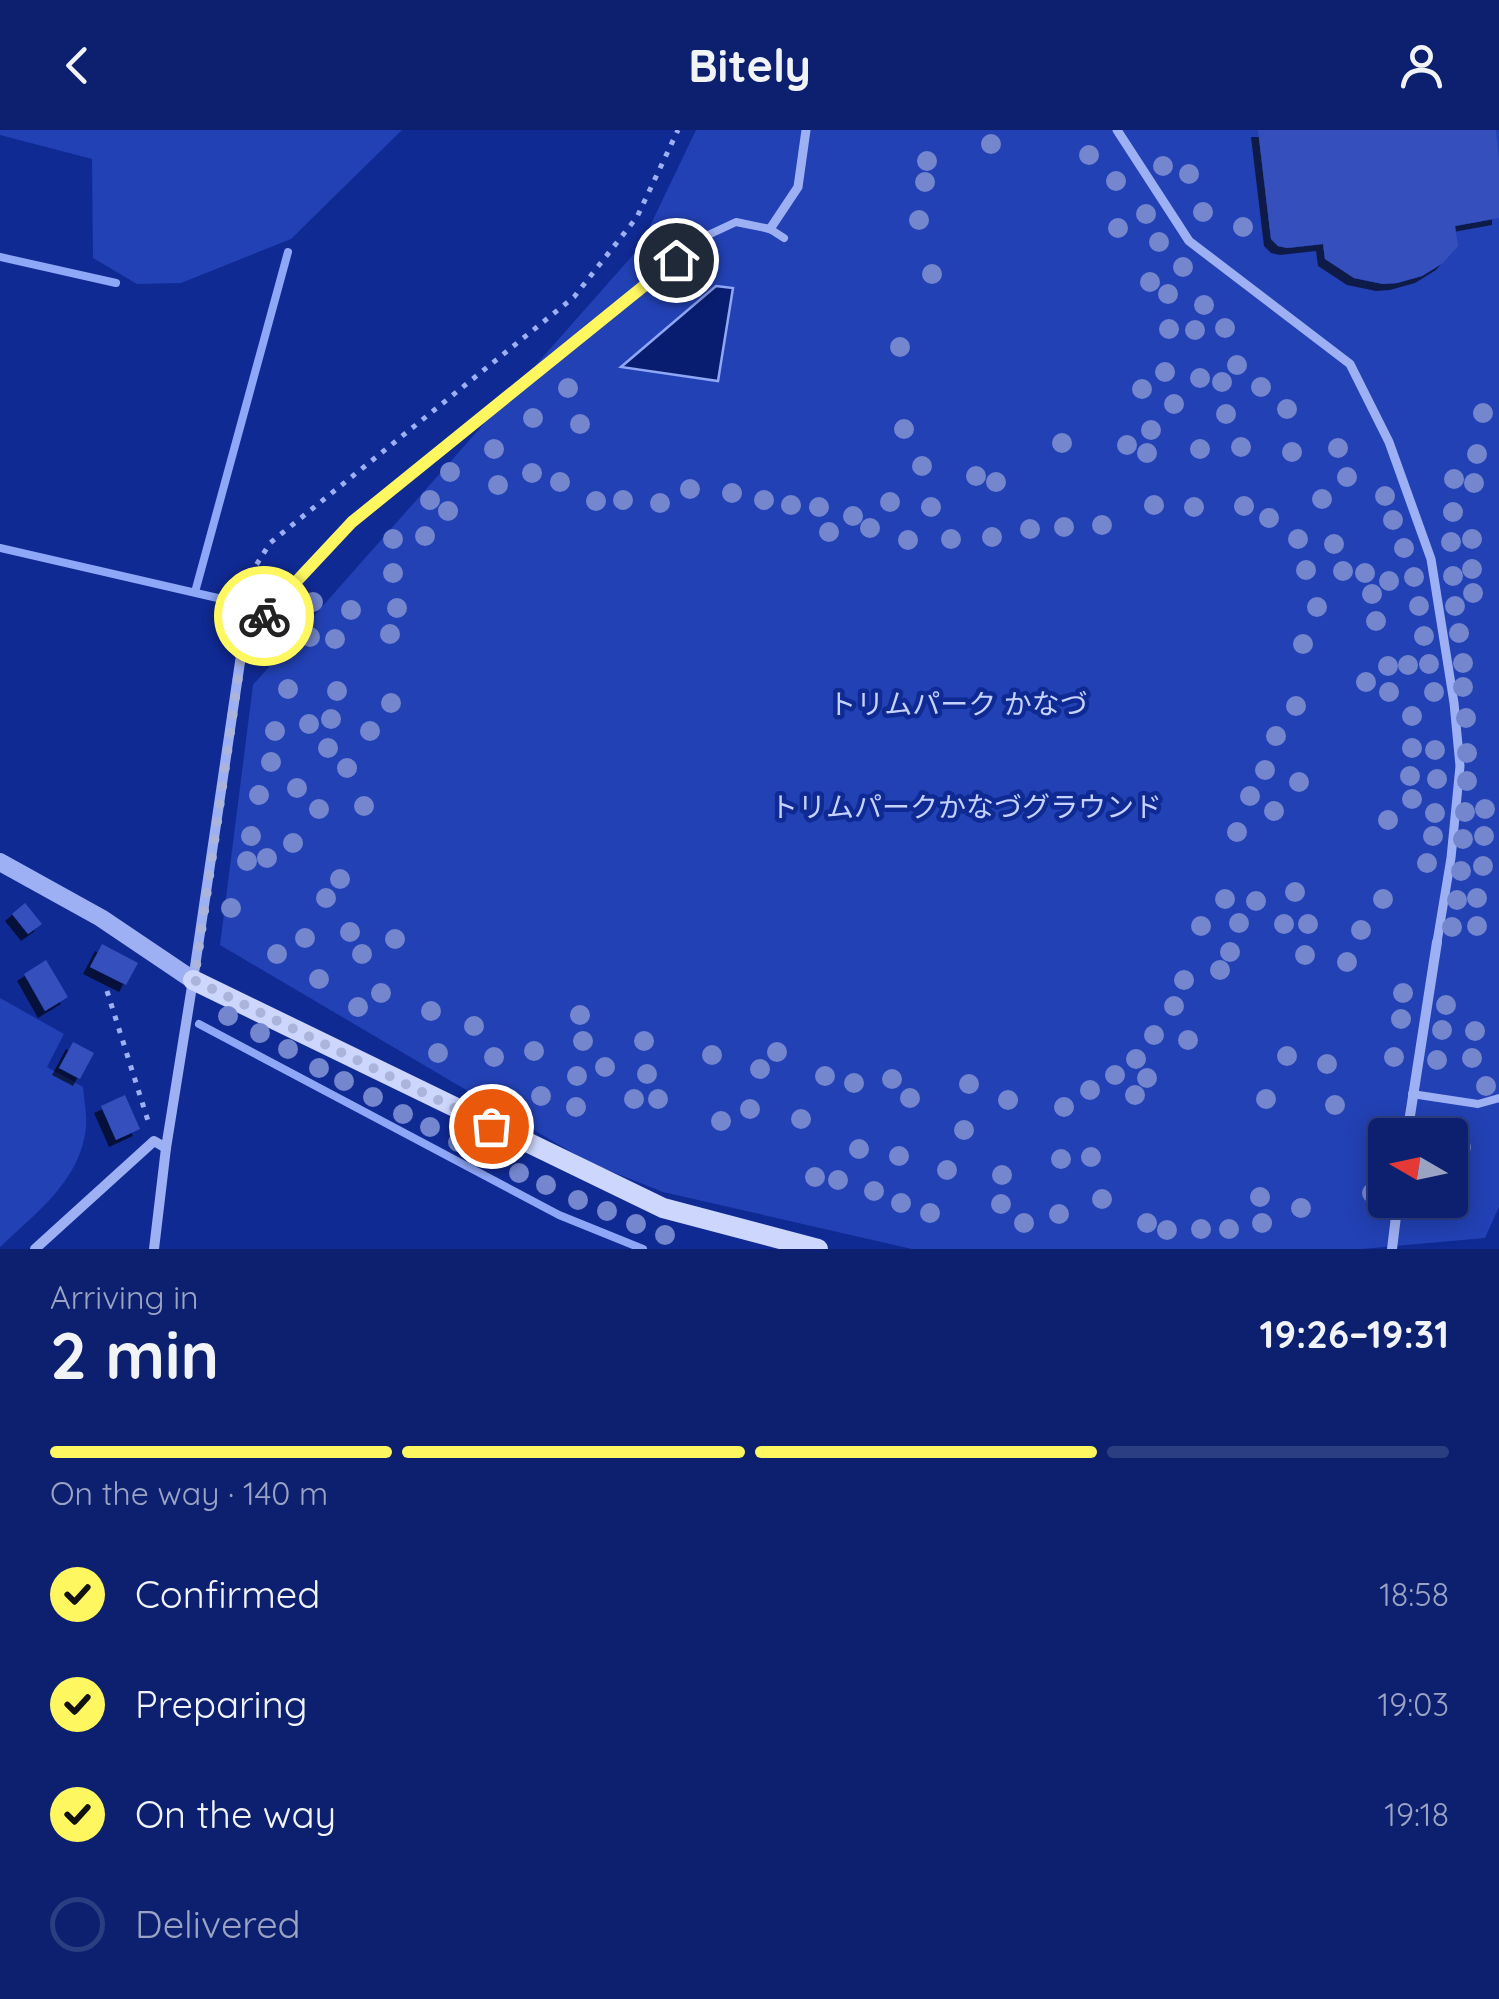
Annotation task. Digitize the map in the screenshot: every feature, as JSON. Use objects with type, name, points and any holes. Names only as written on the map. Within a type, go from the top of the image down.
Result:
[{"type":"main road","points":[[194,980],[663,1208],[818,1249]]},
{"type":"street","points":[[770,230],[798,187],[806,130]]},
{"type":"street","points":[[1117,130],[1189,240],[1350,364],[1388,442],[1431,560],[1452,687],[1460,766],[1452,858],[1409,1118]]},
{"type":"street","points":[[154,1249],[244,636]]},
{"type":"street","points":[[0,862],[101,918],[194,980]]},
{"type":"street","points":[[35,1249],[154,1141],[166,1148]]},
{"type":"street","points":[[1392,1249],[1396,1218]]},
{"type":"lane","points":[[244,636],[352,522],[706,236],[736,222],[770,230],[784,238]]},
{"type":"lane","points":[[1412,1094],[1478,1104],[1499,1098]]},
{"type":"path","points":[[244,636],[245,583],[270,542],[574,297],[637,218],[678,130]]},
{"type":"path","points":[[107,991],[154,1141]]},
{"type":"green space","points":[[0,130],[402,130],[291,239],[181,283],[137,284],[93,258],[92,159],[0,135]]},
{"type":"green space","name":"トリムパーク かなづ","points":[[696,130],[1499,130],[1499,1207],[1485,1238],[1362,1249],[912,1249],[663,1192],[590,1163],[220,945],[253,685],[640,247]]},
{"type":"green space","points":[[0,998],[64,1034],[47,1067],[83,1087],[86,1122],[82,1146],[66,1179],[0,1247]]},
{"type":"shaded area","points":[[716,286],[733,288],[718,381],[621,367]]},
{"type":"building","points":[[1258,130],[1496,130],[1499,218],[1455,226],[1458,246],[1443,263],[1422,276],[1383,284],[1354,278],[1325,259],[1323,244],[1287,248],[1271,239]]},
{"type":"building","points":[[25,903],[42,924],[28,934],[12,914]]},
{"type":"building","points":[[102,944],[138,963],[126,985],[90,967]]},
{"type":"building","points":[[46,960],[68,997],[45,1011],[24,974]]},
{"type":"building","points":[[73,1042],[94,1053],[80,1079],[59,1068]]},
{"type":"building","points":[[125,1095],[140,1129],[116,1140],[101,1106]]},
{"type":"waterway","points":[[195,592],[288,252]]},
{"type":"waterway","points":[[0,257],[116,283]]},
{"type":"waterway","points":[[0,548],[222,599]]},
{"type":"waterway","points":[[199,1024],[559,1215],[643,1249]]},
{"type":"way so far","points":[[264,616],[244,636],[194,980],[491,1126]]},
{"type":"route","points":[[264,616],[352,522],[676,260]]},
{"type":"park label","name":"トリムパークかなづグラウンド","points":[[966,806]]}]
